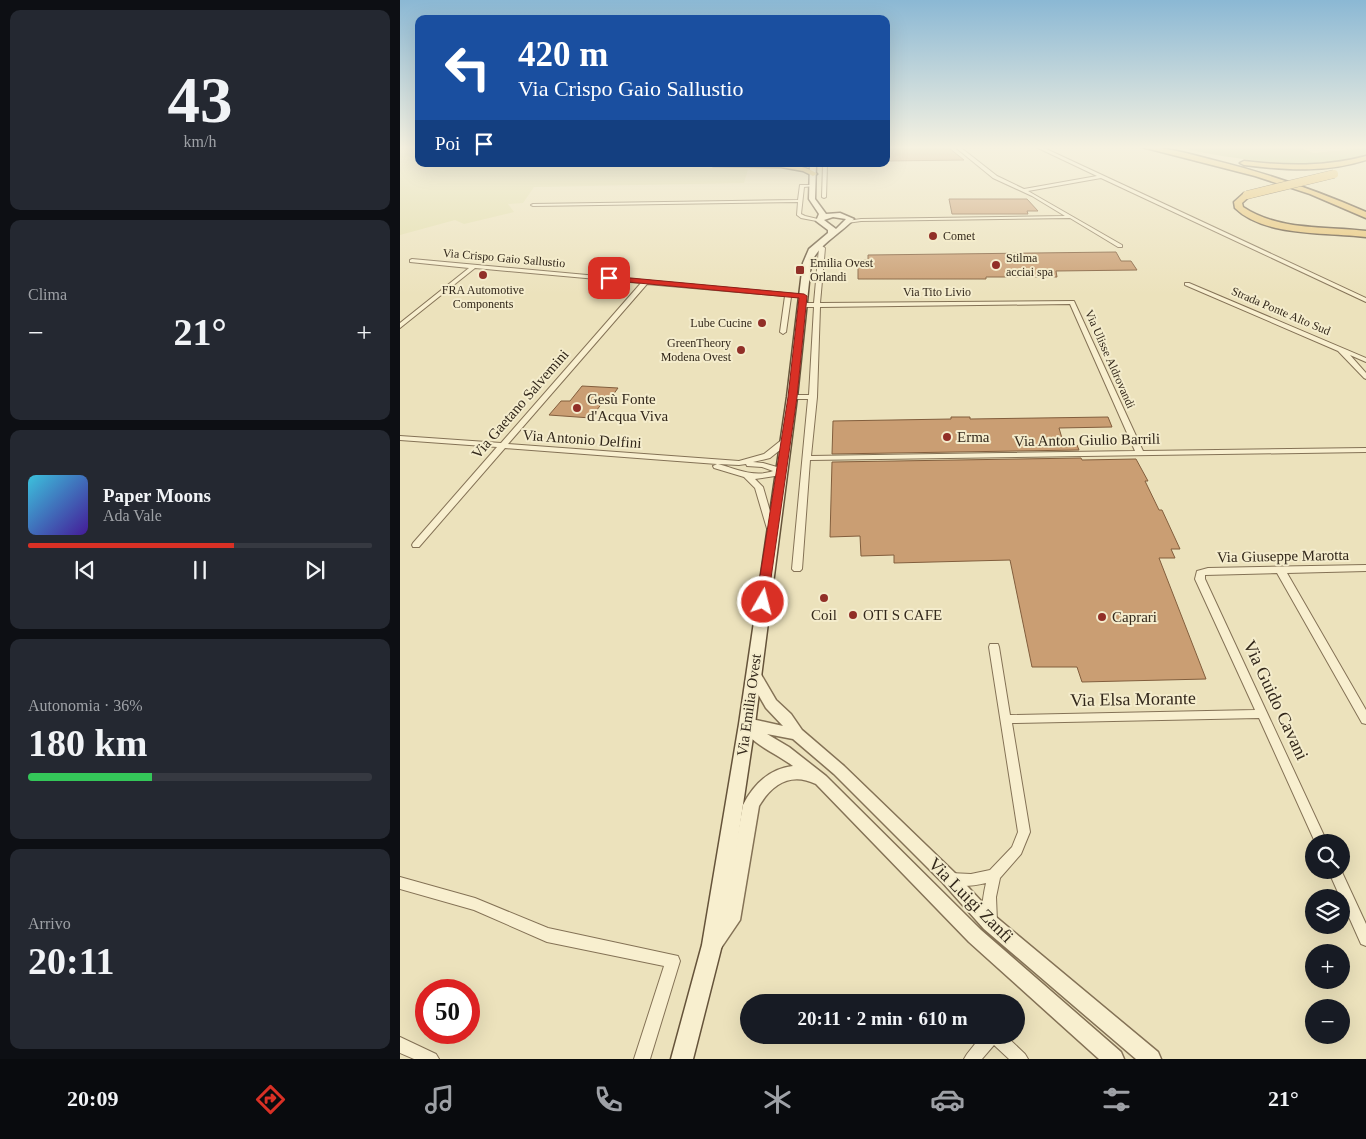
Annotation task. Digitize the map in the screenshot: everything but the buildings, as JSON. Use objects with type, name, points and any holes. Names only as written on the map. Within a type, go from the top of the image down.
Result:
[{"type":"highway","points":[[1246,196],[1238,202],[1239,208],[1244,213],[1272,224],[1366,234]]},
{"type":"highway","points":[[1321,196],[1366,215]]},
{"type":"highway","points":[[1328,196],[1366,211]]},
{"type":"highway","points":[[1295,227],[1321,227],[1346,221],[1347,212],[1332,200]]},
{"type":"main road","points":[[812,196],[823,214],[820,220]]},
{"type":"main road","points":[[819,207],[846,220]]},
{"type":"main road","points":[[820,220],[846,220]]},
{"type":"main road","points":[[820,220],[832,229],[832,234],[828,238]]},
{"type":"main road","name":"Via Emilia Ovest","points":[[682,1059],[712,945],[747,724],[792,397],[809,254],[846,220]]},
{"type":"street","points":[[801,196],[799,214],[803,217],[820,220]]},
{"type":"street","points":[[1034,196],[1120,246]]},
{"type":"street","points":[[1143,196],[1366,300]]},
{"type":"street","points":[[533,205],[801,201]]},
{"type":"street","points":[[846,220],[1071,217]]},
{"type":"street","points":[[797,569],[813,397],[817,305],[822,248]]},
{"type":"street","name":"Via Crispo Gaio Sallustio","points":[[412,261],[788,295],[803,300]]},
{"type":"street","points":[[400,326],[473,267]]},
{"type":"street","name":"Via Gaetano Salvemini","points":[[416,544],[645,282]]},
{"type":"street","name":"Strada Ponte Alto Sud","points":[[1187,284],[1366,360]]},
{"type":"street","points":[[783,332],[788,295]]},
{"type":"street","name":"Via Tito Livio","points":[[803,300],[817,305],[1072,302]]},
{"type":"street","name":"Via Ulisse Aldrovandi","points":[[1072,302],[1140,453]]},
{"type":"street","points":[[1340,348],[1366,377]]},
{"type":"street","points":[[792,397],[813,397]]},
{"type":"street","name":"Via Antonio Delfini","points":[[400,438],[702,462]]},
{"type":"street","points":[[739,463],[767,456],[786,440]]},
{"type":"street","name":"Via Anton Giulio Barrili","points":[[808,458],[1366,450]]},
{"type":"street","points":[[702,462],[763,465],[781,471]]},
{"type":"street","points":[[702,462],[748,477],[770,476],[781,471]]},
{"type":"street","points":[[748,477],[759,486],[772,533]]},
{"type":"street","name":"Via Giuseppe Marotta","points":[[1200,573],[1208,571],[1366,568]]},
{"type":"street","points":[[1280,569],[1366,720]]},
{"type":"street","name":"Via Guido Cavani","points":[[1200,573],[1200,580],[1317,834]]},
{"type":"street","points":[[990,924],[989,897],[994,875],[1016,850],[1024,832],[994,647]]},
{"type":"street","name":"Via Luigi Zanfi","points":[[754,675],[771,704],[786,718],[797,734],[839,770],[949,878],[990,924],[1151,1059]]},
{"type":"street","name":"Via Elsa Morante","points":[[1006,719],[1261,714]]},
{"type":"street","points":[[747,724],[797,734]]},
{"type":"street","name":"Via Luigi Zanfi","points":[[747,724],[765,741],[784,752],[821,780],[975,936],[1114,1059]]},
{"type":"street","points":[[712,945],[731,920],[751,805],[760,788],[772,778],[788,773],[806,774],[821,780]]},
{"type":"street","points":[[949,878],[970,880],[994,875]]},
{"type":"street","points":[[1338,879],[1366,939]]},
{"type":"street","points":[[400,883],[475,904],[547,935],[673,961],[642,1059]]},
{"type":"street","points":[[972,1059],[985,1044]]},
{"type":"street","points":[[1003,1044],[1020,1059]]},
{"type":"street","points":[[400,1045],[431,1059]]},
{"type":"shaded area","points":[[400,196],[528,196],[523,203],[508,204],[514,212],[464,224],[455,220],[400,235]]},
{"type":"place","name":"Comet","points":[[933,236]]},
{"type":"place","name":"Stilma acciai spa","points":[[996,265]]},
{"type":"place","name":"Emilia Ovest Orlandi","points":[[800,270]]},
{"type":"place","name":"FRA Automotive Components","points":[[483,275]]},
{"type":"place","name":"Lube Cucine","points":[[762,323]]},
{"type":"place","name":"GreenTheory Modena Ovest","points":[[741,350]]},
{"type":"place","name":"Gesù Fonte d'Acqua Viva","points":[[577,408]]},
{"type":"place","name":"Erma","points":[[947,437]]},
{"type":"place","name":"Coil","points":[[824,598]]},
{"type":"place","name":"OTI S CAFE","points":[[853,615]]},
{"type":"place","name":"Caprari","points":[[1102,617]]},
{"type":"route","points":[[609,278],[804,296],[791,406],[763,602]]}]
